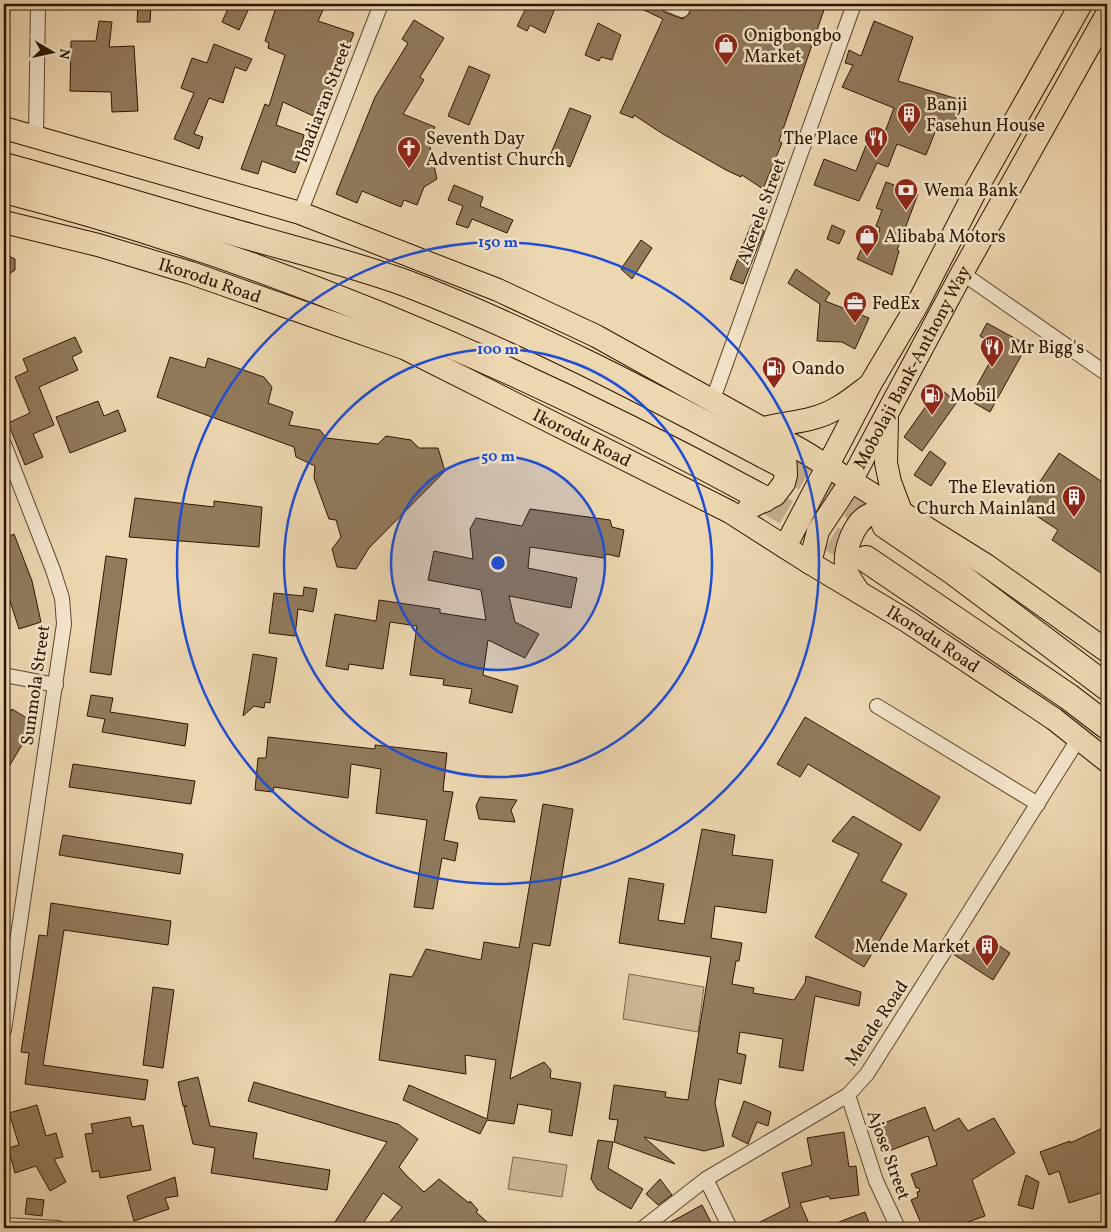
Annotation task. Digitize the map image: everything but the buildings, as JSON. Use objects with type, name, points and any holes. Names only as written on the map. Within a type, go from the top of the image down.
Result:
[{"type":"highway","points":[[4,166],[351,264],[408,284],[535,338],[602,369],[783,465]]},
{"type":"highway","name":"Ikorodu Road","points":[[4,190],[216,252],[466,349],[593,408],[764,499]]},
{"type":"highway","points":[[893,520],[954,572],[1107,687]]},
{"type":"highway","name":"Ikorodu Road","points":[[866,559],[1069,697],[1107,726]]},
{"type":"main road","name":"Mobolaji Bank-Anthony Way","points":[[785,547],[871,383],[916,307],[977,188],[1081,4]]},
{"type":"main road","name":"Mobolaji Bank-Anthony Way","points":[[810,563],[818,531],[851,480],[962,273],[1107,14]]},
{"type":"main road","points":[[4,128],[300,213],[498,290],[596,336],[712,402],[764,428],[851,480],[893,520]]},
{"type":"main road","name":"Ikorodu Road","points":[[4,222],[98,245],[190,273],[404,348],[730,512],[973,665],[1079,738],[1107,761]]},
{"type":"main road","points":[[764,428],[782,422],[815,418],[833,411],[871,383]]},
{"type":"main road","points":[[887,414],[886,463],[890,482],[893,520]]},
{"type":"main road","points":[[730,512],[760,504],[775,495],[784,483],[787,463],[786,453],[764,428]]},
{"type":"main road","points":[[859,592],[846,569],[848,546],[854,532],[870,514],[884,512],[893,520],[996,572],[1107,651]]},
{"type":"street","points":[[36,4],[36,136]]},
{"type":"street","name":"Ibadiaran Street","points":[[300,213],[381,4]]},
{"type":"street","points":[[668,4],[682,10]]},
{"type":"street","name":"Akerele Street","points":[[712,402],[854,4]]},
{"type":"street","points":[[962,273],[1107,374]]},
{"type":"street","name":"Sunmola Street","points":[[4,444],[32,514],[62,598],[64,624],[56,685],[7,987],[4,1030]]},
{"type":"street","points":[[4,675],[56,685]]},
{"type":"street","points":[[877,706],[1038,804]]},
{"type":"street","name":"Mende Road","points":[[644,1228],[706,1179],[848,1095],[867,1074],[1079,738]]},
{"type":"street","name":"Ajose Street","points":[[848,1095],[876,1181],[898,1228]]},
{"type":"street","points":[[706,1179],[730,1228]]},
{"type":"street","points":[[4,1225],[58,1228]]},
{"type":"shaded area","points":[[629,974],[704,987],[698,1032],[623,1019]]},
{"type":"shaded area","points":[[513,1157],[567,1165],[562,1197],[508,1189]]},
{"type":"tunnel","points":[[783,465],[885,525]]},
{"type":"tunnel","points":[[764,499],[866,559]]},
{"type":"place","name":"Onigbongbo Market","points":[[726,66]]},
{"type":"place","name":"Banji Fasehun House","points":[[909,135]]},
{"type":"place","name":"The Place","points":[[876,159]]},
{"type":"place","name":"Seventh Day Adventist Church","points":[[409,169]]},
{"type":"place","name":"Wema Bank","points":[[906,211]]},
{"type":"place","name":"Alibaba Motors","points":[[867,257]]},
{"type":"place","name":"FedEx","points":[[855,324]]},
{"type":"place","name":"Mr Bigg's","points":[[992,368]]},
{"type":"place","name":"Oando","points":[[774,389]]},
{"type":"place","name":"Mobil","points":[[932,416]]},
{"type":"place","name":"The Elevation Church Mainland","points":[[1074,518]]},
{"type":"place","name":"Mende Market","points":[[987,967]]}]
